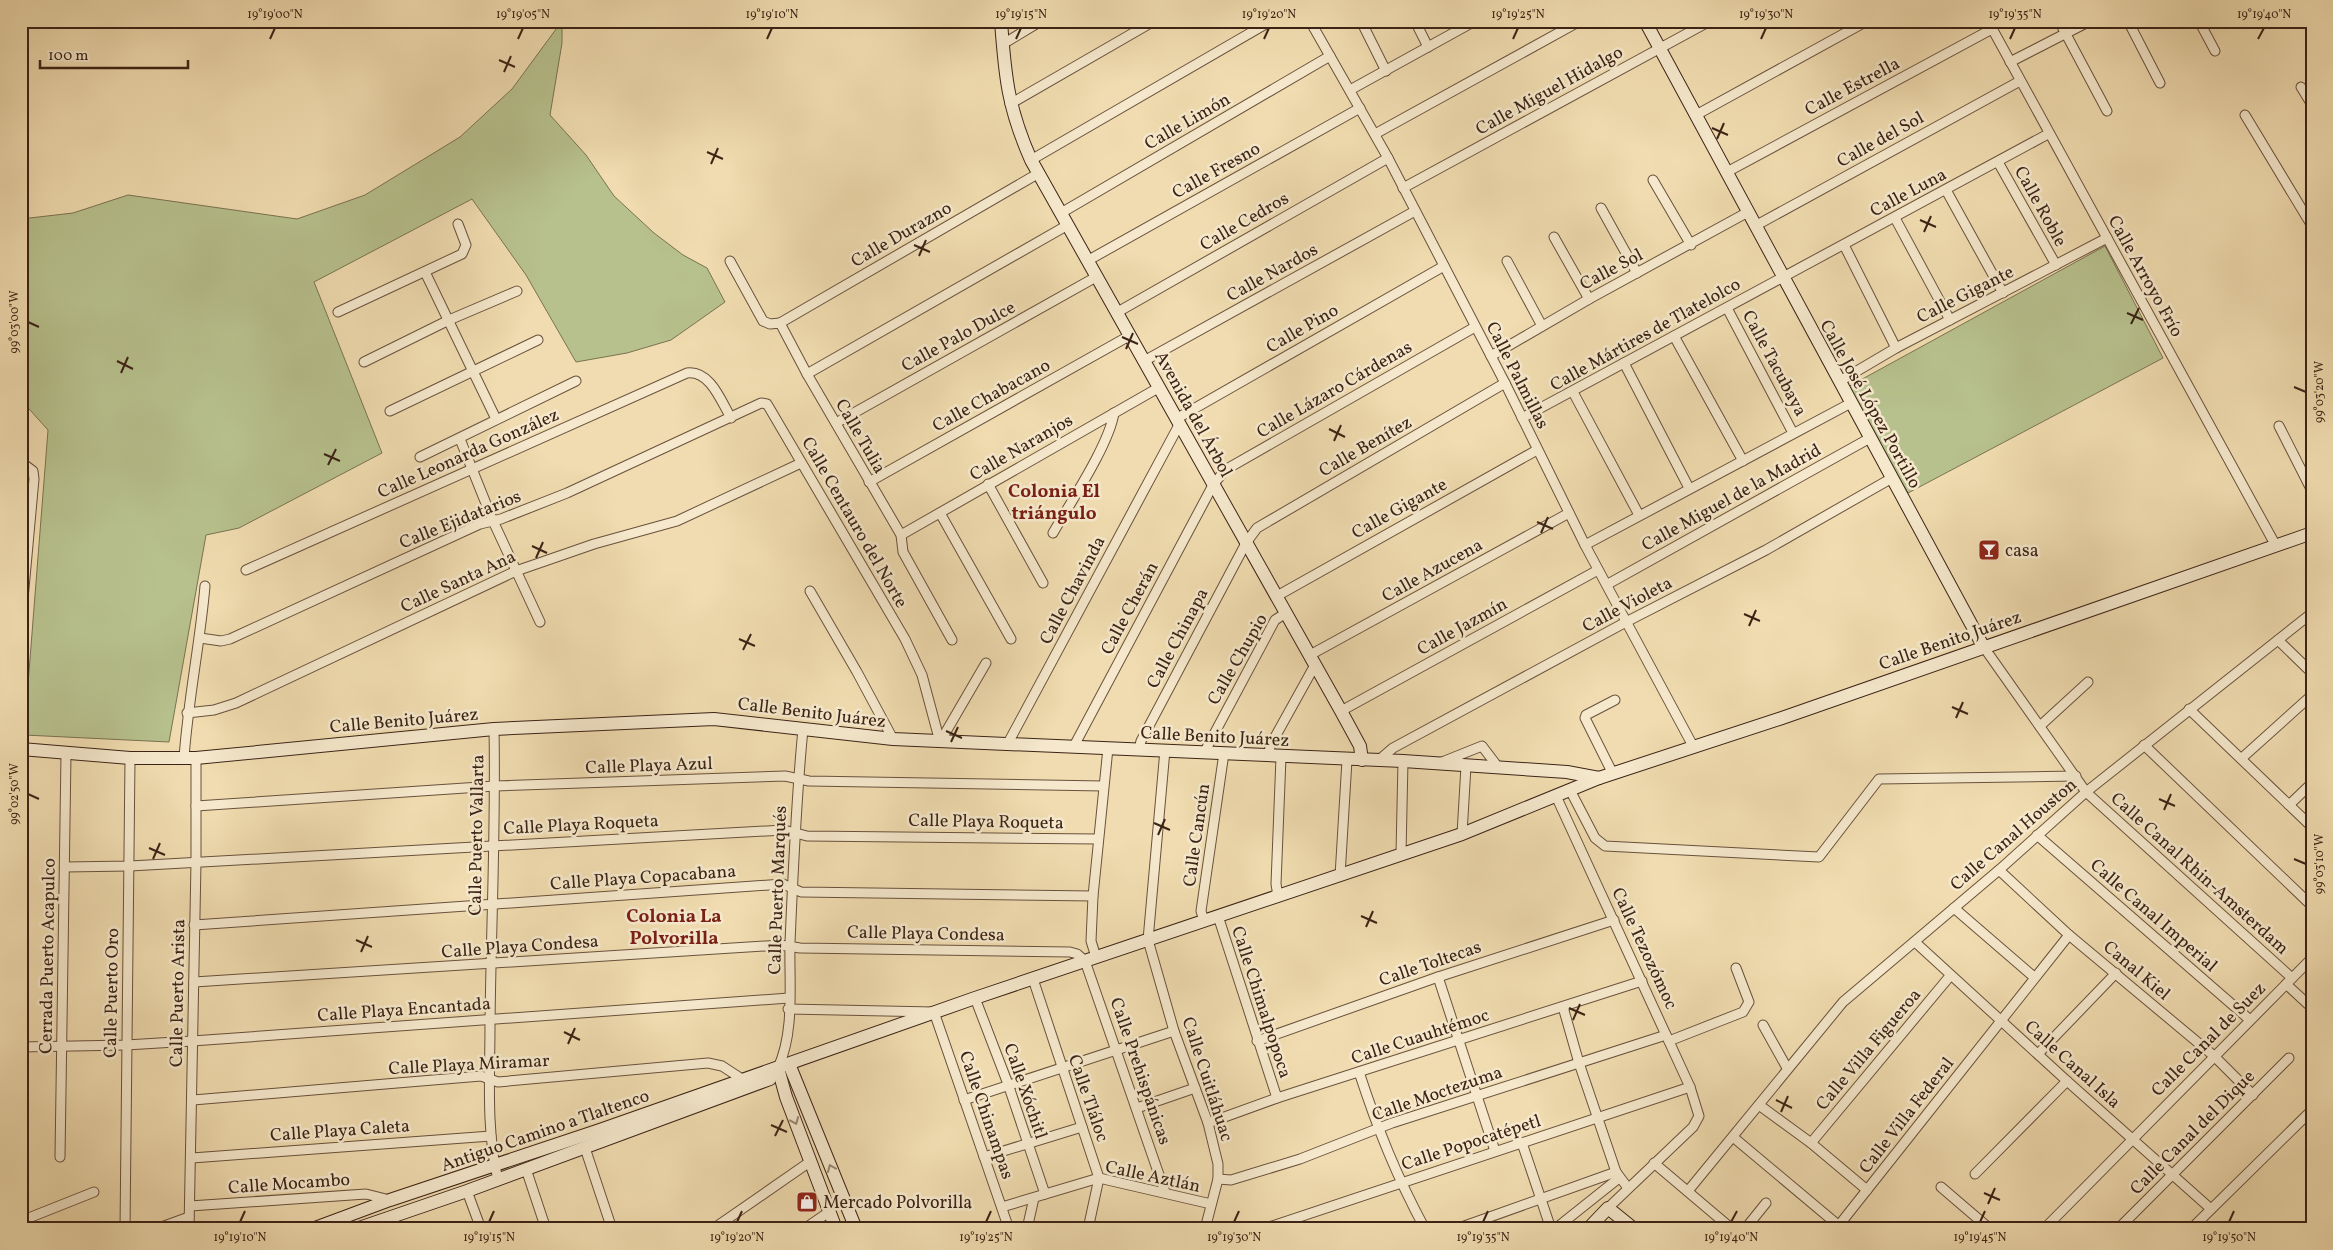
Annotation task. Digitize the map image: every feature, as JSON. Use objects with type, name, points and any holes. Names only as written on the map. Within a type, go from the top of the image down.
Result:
[{"type":"street","name":"Avenida del Árbol","points":[[1002,21],[1005,81],[1020,137],[1031,160],[1061,213],[1066,226],[1313,660],[1360,746],[1362,760]]},
{"type":"street","points":[[1003,44],[1041,21]]},
{"type":"street","points":[[1010,104],[1154,21]]},
{"type":"street","points":[[1031,160],[1271,21]]},
{"type":"street","name":"Calle Palmillas","points":[[1310,21],[1388,158],[1505,383],[1585,545],[1598,570],[1608,584],[1626,622],[1693,746]]},
{"type":"street","points":[[1361,21],[1386,71]]},
{"type":"street","points":[[1415,21],[1428,47]]},
{"type":"street","points":[[1375,134],[1580,21]]},
{"type":"street","name":"Calle José López Portillo","points":[[1645,21],[1983,646],[2086,792]]},
{"type":"street","name":"Calle Miguel Hidalgo","points":[[1403,188],[1710,21]]},
{"type":"street","points":[[1696,115],[1867,21]]},
{"type":"street","points":[[2059,21],[2107,111]]},
{"type":"street","points":[[2010,62],[2090,21]]},
{"type":"street","points":[[2128,21],[2160,83]]},
{"type":"street","points":[[2199,21],[2215,51]]},
{"type":"street","points":[[1350,90],[1473,22]]},
{"type":"street","name":"Calle Arroyo Frío","points":[[1990,25],[2048,134],[2276,546]]},
{"type":"street","name":"Calle Estrella","points":[[1727,172],[1990,25]]},
{"type":"street","name":"Calle Limón","points":[[1061,213],[1330,56]]},
{"type":"street","name":"Calle del Sol","points":[[1755,226],[2020,81]]},
{"type":"street","points":[[2301,86],[2312,105]]},
{"type":"street","name":"Calle Fresno","points":[[1087,261],[1360,108]]},
{"type":"street","points":[[2245,116],[2312,226]]},
{"type":"street","name":"Calle Luna","points":[[1782,277],[1895,218],[2048,134]]},
{"type":"street","name":"Calle Cedros","points":[[1116,312],[1388,158]]},
{"type":"street","name":"Calle Roble","points":[[1998,162],[2056,266]]},
{"type":"street","name":"Calle Durazno","points":[[780,323],[1039,173]]},
{"type":"street","points":[[1653,180],[1691,245]]},
{"type":"street","points":[[1946,190],[2003,293]]},
{"type":"street","points":[[1601,208],[1637,273]]},
{"type":"street","name":"Calle Nardos","points":[[1144,361],[1415,211]]},
{"type":"street","name":"Calle Sol","points":[[1491,356],[1589,299],[1691,245],[1748,212]]},
{"type":"street","points":[[1895,218],[1950,320]]},
{"type":"street","points":[[338,312],[462,254],[466,250],[466,245],[458,224]]},
{"type":"street","points":[[806,374],[1066,226]]},
{"type":"street","points":[[1554,237],[1589,299]]},
{"type":"street","name":"Calle Gigante","points":[[1840,381],[1896,348],[2107,238]]},
{"type":"street","points":[[1844,245],[1896,348]]},
{"type":"street","points":[[730,261],[763,321],[770,324],[780,323]]},
{"type":"street","points":[[1507,261],[1542,326]]},
{"type":"street","name":"Calle Pino","points":[[1178,422],[1444,266]]},
{"type":"street","points":[[425,272],[496,419]]},
{"type":"street","name":"Calle Palo Dulce","points":[[836,423],[1096,277]]},
{"type":"street","name":"Calle Mártires de Tlatelolco","points":[[1522,418],[1782,277]]},
{"type":"street","points":[[364,362],[449,320],[516,291]]},
{"type":"street","name":"Calle Tacubaya","points":[[1727,308],[1793,433]]},
{"type":"street","name":"Calle Tulia","points":[[780,323],[806,374],[901,535],[903,552],[952,640]]},
{"type":"street","name":"Calle Lázaro Cárdenas","points":[[1213,485],[1225,470],[1475,327]]},
{"type":"street","name":"Calle Chabacano","points":[[869,482],[1129,336]]},
{"type":"street","points":[[1674,336],[1743,461]]},
{"type":"street","points":[[390,410],[538,340]]},
{"type":"street","points":[[1624,363],[1689,488]]},
{"type":"street","name":"Calle Leonarda González","points":[[246,570],[687,374],[696,372],[704,376],[730,418]]},
{"type":"street","points":[[420,457],[576,381]]},
{"type":"street","name":"Calle Benítez","points":[[1246,543],[1257,528],[1505,383]]},
{"type":"street","name":"Calle Naranjos","points":[[901,535],[1158,388]]},
{"type":"street","points":[[1573,392],[1639,515]]},
{"type":"street","name":"Calle Centauro del Norte","points":[[730,418],[761,403],[767,404],[905,639],[922,674],[940,742]]},
{"type":"street","points":[[1585,545],[1851,403]]},
{"type":"street","points":[[1053,534],[1106,439],[1112,426],[1114,413]]},
{"type":"street","name":"Calle Ejidatarios","points":[[200,638],[221,641],[230,639],[480,524],[493,521],[567,492],[730,418]]},
{"type":"street","name":"Calle Chavinda","points":[[1007,745],[1178,422]]},
{"type":"street","points":[[2278,426],[2312,491]]},
{"type":"street","name":"Calle Miguel de la Madrid","points":[[1608,584],[1870,438]]},
{"type":"street","points":[[460,439],[493,521],[540,622]]},
{"type":"street","name":"Calle Gigante","points":[[1277,596],[1537,450]]},
{"type":"street","points":[[21,462],[33,471],[31,504],[24,543],[21,621]]},
{"type":"street","name":"Calle Santa Ana","points":[[187,713],[214,710],[236,703],[516,571],[594,544],[678,521],[801,463]]},
{"type":"street","name":"Calle Violeta","points":[[1379,760],[1393,748],[1626,622],[1766,550],[1892,478]]},
{"type":"street","points":[[988,484],[1043,583]]},
{"type":"street","name":"Calle Cherán","points":[[1074,746],[1213,485]]},
{"type":"street","points":[[21,504],[31,504]]},
{"type":"street","points":[[940,513],[1011,639]]},
{"type":"street","name":"Calle Azucena","points":[[1313,660],[1569,513]]},
{"type":"street","name":"Calle Benito Juárez","points":[[784,1066],[934,1012],[1462,834],[1599,778],[1782,718],[1983,646],[2312,533]]},
{"type":"street","name":"Calle Chinapa","points":[[1139,749],[1141,741],[1246,543]]},
{"type":"street","name":"Calle Jazmín","points":[[1341,711],[1598,570]]},
{"type":"street","points":[[190,758],[187,713],[200,638],[205,586]]},
{"type":"street","points":[[810,591],[858,672],[893,739]]},
{"type":"street","name":"Calle Chupio","points":[[1205,751],[1275,620],[1286,613]]},
{"type":"street","name":"Calle Canal Houston","points":[[1688,1191],[1843,1002],[1999,870],[2086,792],[2312,613]]},
{"type":"street","points":[[2278,640],[2312,673]]},
{"type":"street","points":[[1278,896],[1276,884],[1275,756],[1270,746],[1313,660]]},
{"type":"street","points":[[940,742],[986,662]]},
{"type":"street","points":[[2040,726],[2088,682]]},
{"type":"street","points":[[2242,758],[2312,695]]},
{"type":"street","points":[[1613,774],[1585,718],[1586,714],[1615,700]]},
{"type":"street","points":[[2189,709],[2312,827]]},
{"type":"street","name":"Calle Benito Juárez","points":[[21,749],[130,758],[190,758],[494,729],[714,719],[893,739],[1403,761],[1567,772],[1599,778]]},
{"type":"street","name":"Calle Puerto Vallarta","points":[[494,729],[495,786],[490,964],[490,1078],[491,1136],[498,1180]]},
{"type":"street","name":"Calle Puerto Marqués","points":[[784,1066],[798,779],[803,729]]},
{"type":"street","points":[[2144,745],[2312,906]]},
{"type":"street","points":[[1438,764],[1482,746],[1498,767]]},
{"type":"street","name":"Calle Prehispánicas","points":[[1108,748],[1098,839],[1091,959],[1117,1050],[1165,1192]]},
{"type":"street","points":[[1148,940],[1165,750]]},
{"type":"street","name":"Calle Cancún","points":[[1204,921],[1201,911],[1224,753]]},
{"type":"street","name":"Cerrada Puerto Acapulco","points":[[60,1157],[66,754]]},
{"type":"street","name":"Calle Puerto Oro","points":[[125,1229],[130,758]]},
{"type":"street","name":"Calle Puerto Arista","points":[[189,1229],[192,1158],[192,1041],[196,862],[196,806],[190,758]]},
{"type":"street","points":[[1340,876],[1347,760]]},
{"type":"street","points":[[1401,854],[1403,761]]},
{"type":"street","points":[[1462,834],[1466,766]]},
{"type":"street","name":"Calle Playa Azul","points":[[196,806],[495,786],[785,776],[809,781],[1103,786]]},
{"type":"street","points":[[1570,790],[1595,838],[1605,846],[1819,856],[1879,779],[2076,776]]},
{"type":"street","points":[[2289,805],[2312,783]]},
{"type":"street","name":"Calle Canal Rhin-Amsterdam","points":[[2086,792],[2289,981],[2312,1008]]},
{"type":"street","name":"Calle Tezozómoc","points":[[1556,796],[1690,1087],[1699,1116],[1693,1126],[1654,1163]]},
{"type":"street","name":"Calle Playa Roqueta","points":[[65,867],[130,866],[494,844],[774,830],[796,831],[807,836],[1098,839]]},
{"type":"street","name":"Calle Canal Imperial","points":[[2037,835],[2250,1020]]},
{"type":"street","name":"Canal Kiel","points":[[1999,870],[2069,935],[2214,1056],[2253,1095]]},
{"type":"street","name":"Calle Playa Copacabana","points":[[194,925],[783,884],[802,892],[1094,896]]},
{"type":"street","points":[[1954,908],[2034,977]]},
{"type":"street","name":"Calle Chimalpopoca","points":[[1218,916],[1276,1098]]},
{"type":"street","name":"Calle Toltecas","points":[[1257,1041],[1438,977],[1614,920]]},
{"type":"street","name":"Calle Villa Federal","points":[[1837,1227],[2069,935]]},
{"type":"street","name":"Calle Cuitláhuac","points":[[1148,940],[1174,1031],[1208,1123],[1218,1164],[1218,1179],[1205,1229]]},
{"type":"street","name":"Calle Canal Isla","points":[[1914,942],[2067,1082],[2211,1209]]},
{"type":"street","name":"Calle Playa Condesa","points":[[194,982],[790,945],[800,948],[1058,950],[1091,959]]},
{"type":"street","name":"Calle Canal de Suez","points":[[2044,1229],[2312,958]]},
{"type":"street","name":"Calle Moctezuma","points":[[1218,1179],[1231,1180],[1300,1159],[1377,1129],[1579,1063],[1668,1038],[1743,1012],[1749,1002],[1736,968]]},
{"type":"street","points":[[2038,1054],[2116,974]]},
{"type":"street","name":"Calle Villa Figueroa","points":[[1811,1144],[1950,976]]},
{"type":"street","points":[[1438,977],[1495,1151]]},
{"type":"street","name":"Calle Tláloc","points":[[1033,979],[1099,1178]]},
{"type":"street","name":"Calle Cuauhtémoc","points":[[1208,1123],[1276,1098],[1642,981]]},
{"type":"street","name":"Calle Playa Encantada","points":[[21,1047],[126,1045],[192,1041],[788,998]]},
{"type":"street","name":"Calle Xóchitl","points":[[975,998],[1008,1084],[1045,1194]]},
{"type":"street","points":[[1563,1007],[1579,1063],[1618,1175],[1628,1188]]},
{"type":"street","points":[[788,1010],[934,1012]]},
{"type":"street","name":"Calle Chinampas","points":[[934,1012],[1009,1229]]},
{"type":"street","points":[[1763,1025],[1787,1068]]},
{"type":"street","points":[[964,1100],[1174,1031]]},
{"type":"street","name":"Calle Canal del Dique","points":[[2118,1229],[2290,1058]]},
{"type":"street","name":"Calle Playa Miramar","points":[[192,1100],[481,1076],[498,1082],[708,1063],[722,1066],[742,1080]]},
{"type":"street","points":[[687,1105],[784,1066]]},
{"type":"street","points":[[784,1066],[811,1161],[836,1229]]},
{"type":"street","points":[[784,1066],[856,1229]]},
{"type":"street","name":"Antiguo Camino a Tlaltenco","points":[[312,1229],[390,1200],[495,1166],[602,1135],[687,1105],[742,1080],[784,1066]]},
{"type":"street","points":[[1360,1072],[1377,1129],[1400,1183],[1426,1229]]},
{"type":"street","points":[[1975,1174],[2067,1082]]},
{"type":"street","name":"Calle Popocatépetl","points":[[1263,1229],[1690,1087]]},
{"type":"street","points":[[1137,1108],[1195,1088]]},
{"type":"street","points":[[1759,1105],[1811,1144],[1867,1190]]},
{"type":"street","points":[[2192,1229],[2312,1110]]},
{"type":"street","points":[[984,1158],[1082,1127]]},
{"type":"street","points":[[356,1229],[466,1192],[585,1148],[602,1135]]},
{"type":"street","name":"Calle Playa Caleta","points":[[192,1158],[491,1136]]},
{"type":"street","points":[[1733,1137],[1837,1227]]},
{"type":"street","points":[[1522,1143],[1553,1229],[1618,1175]]},
{"type":"street","points":[[585,1148],[612,1229]]},
{"type":"street","points":[[713,1229],[811,1161]]},
{"type":"street","points":[[1588,1229],[1654,1163],[1732,1229]]},
{"type":"street","points":[[526,1169],[546,1229]]},
{"type":"street","points":[[1456,1229],[1541,1198],[1618,1175]]},
{"type":"street","points":[[1090,1228],[1099,1178]]},
{"type":"street","name":"Calle Aztlán","points":[[1002,1207],[1099,1178],[1211,1204]]},
{"type":"street","points":[[1941,1187],[1990,1229]]},
{"type":"street","points":[[21,1221],[94,1192]]},
{"type":"street","points":[[466,1192],[481,1229]]},
{"type":"street","name":"Calle Mocambo","points":[[190,1206],[366,1194],[390,1200]]},
{"type":"street","points":[[1027,1229],[1034,1198]]},
{"type":"street","points":[[1745,1229],[1766,1202]]},
{"type":"street","points":[[1608,1208],[1634,1229]]},
{"type":"street","points":[[804,1229],[829,1212]]},
{"type":"street","points":[[156,1229],[189,1217]]},
{"type":"street","points":[[2307,1229],[2312,1224]]},
{"type":"green space","points":[[562,21],[562,43],[550,115],[586,155],[614,196],[654,233],[683,255],[707,268],[725,302],[671,340],[627,353],[576,362],[526,275],[472,199],[314,282],[382,453],[239,528],[206,535],[169,742],[24,735],[48,430],[21,400],[21,219],[73,213],[128,195],[297,219],[365,195],[460,137],[512,89]]},
{"type":"green space","points":[[2105,246],[2163,358],[1908,493],[1846,388]]},
{"type":"place","name":"casa","points":[[1989,550]]},
{"type":"place","name":"Mercado Polvorilla","points":[[807,1202]]},
{"type":"district","name":"Colonia El triángulo","points":[[1054,501]]},
{"type":"district","name":"Colonia La Polvorilla","points":[[674,926]]}]
